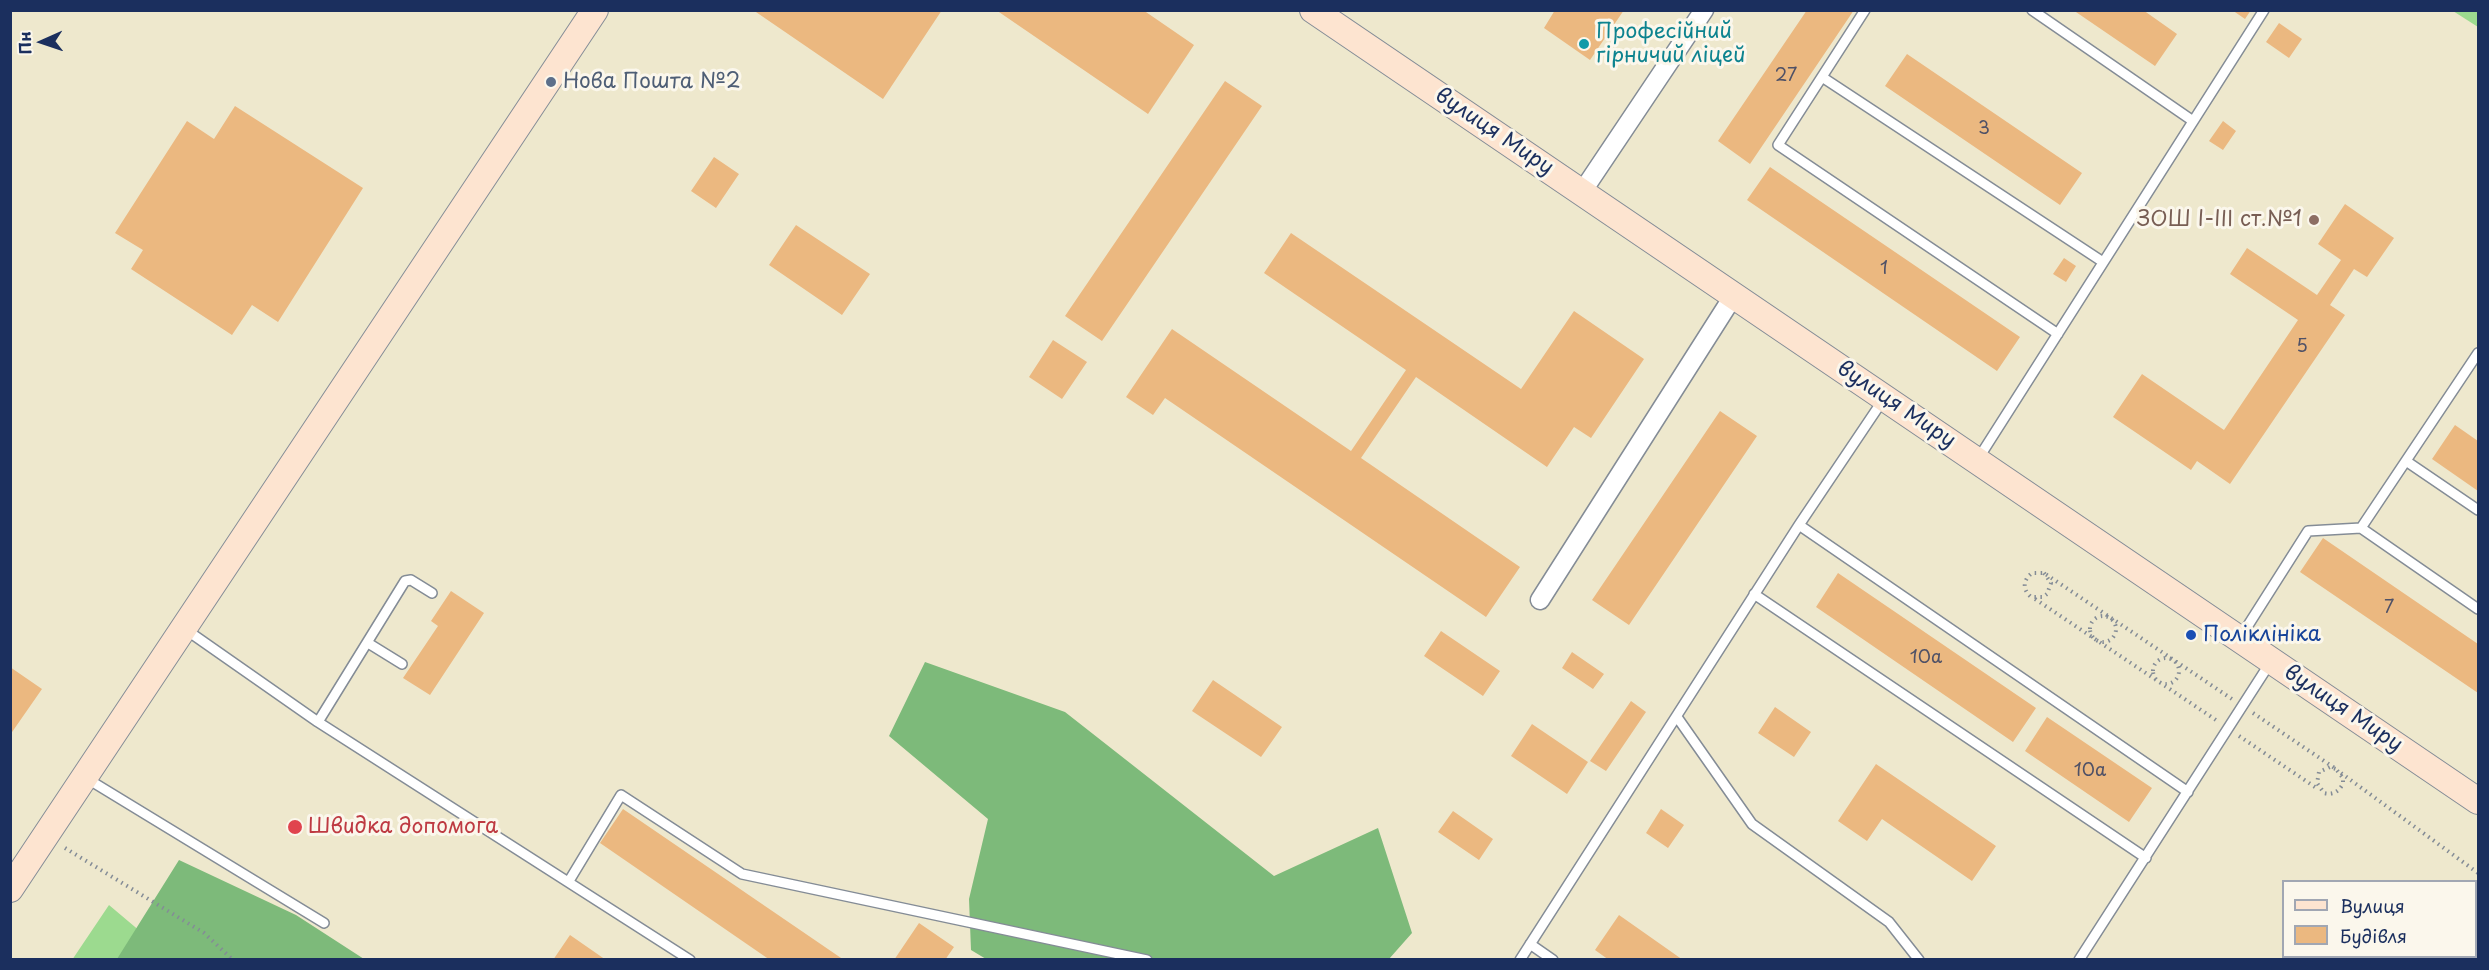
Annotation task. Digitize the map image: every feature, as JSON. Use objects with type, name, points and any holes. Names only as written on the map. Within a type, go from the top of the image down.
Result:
[{"type":"main road","points":[[10,889],[595,10]]},
{"type":"main road","name":"вулиця Миру","points":[[1313,10],[2478,801]]},
{"type":"street","points":[[1582,192],[1704,10]]},
{"type":"street","points":[[1540,600],[1734,295]]},
{"type":"lane","points":[[1865,10],[1778,145],[2058,334]]},
{"type":"lane","points":[[2032,10],[2193,121]]},
{"type":"lane","points":[[1977,461],[2264,10]]},
{"type":"lane","points":[[1822,77],[2103,262]]},
{"type":"lane","points":[[2361,528],[2478,354]]},
{"type":"lane","points":[[1520,960],[1798,525],[1884,398]]},
{"type":"lane","points":[[2406,461],[2478,510]]},
{"type":"lane","points":[[1798,525],[2188,792]]},
{"type":"lane","points":[[2239,639],[2308,531],[2361,528],[2478,609]]},
{"type":"lane","points":[[318,722],[406,580],[411,580],[432,593]]},
{"type":"lane","points":[[1754,594],[2146,858]]},
{"type":"lane","points":[[184,629],[318,722],[690,960]]},
{"type":"lane","points":[[368,643],[402,664]]},
{"type":"lane","points":[[2079,960],[2272,661]]},
{"type":"lane","points":[[1677,717],[1752,824],[1889,922],[1919,960]]},
{"type":"lane","points":[[86,778],[324,923]]},
{"type":"lane","points":[[569,881],[621,795],[742,874],[1147,960]]},
{"type":"lane","points":[[1530,944],[1553,960]]},
{"type":"path","points":[[2340,773],[2343,784],[2340,789],[2335,793],[2324,793],[2031,597],[2024,587],[2025,581],[2032,573],[2044,573],[2336,769],[2478,873]]},
{"type":"path","points":[[2031,597],[2043,597],[2050,589],[2051,583],[2044,573]]},
{"type":"path","points":[[2099,616],[2110,618],[2116,628],[2112,639],[2101,642],[2095,640],[2089,630],[2090,624],[2099,616]]},
{"type":"path","points":[[2162,659],[2173,660],[2180,670],[2176,681],[2171,684],[2159,683],[2153,673],[2157,662],[2162,659]]},
{"type":"path","points":[[2324,793],[2317,783],[2319,772],[2330,767],[2336,769]]},
{"type":"path","points":[[46,837],[204,933],[233,960]]},
{"type":"green space","points":[[2453,11],[2478,11],[2478,27]]},
{"type":"green space","points":[[925,662],[1065,712],[1274,876],[1378,828],[1412,933],[1389,959],[986,959],[971,950],[969,899],[988,819],[889,736]]},
{"type":"green space","points":[[179,860],[296,915],[364,959],[117,959]]},
{"type":"green space","points":[[109,905],[173,959],[72,960]]},
{"type":"building","points":[[753,10],[942,10],[883,99]]},
{"type":"building","points":[[996,10],[1143,10],[1194,45],[1148,114]]},
{"type":"building","name":"Професійний гірничий ліцей","points":[[1555,10],[1624,10],[1590,60],[1544,28]]},
{"type":"building","points":[[1807,10],[1854,10],[1750,164],[1718,141]]},
{"type":"building","points":[[2073,10],[2143,10],[2177,34],[2155,66]]},
{"type":"building","points":[[2232,10],[2251,10],[2245,19]]},
{"type":"building","points":[[2279,23],[2302,39],[2289,58],[2266,42]]},
{"type":"building","points":[[1907,54],[2082,173],[2060,205],[1885,86]]},
{"type":"building","points":[[1225,81],[1262,106],[1102,341],[1065,316]]},
{"type":"building","points":[[235,106],[363,188],[278,322],[252,305],[232,335],[131,269],[143,250],[115,233],[187,121],[214,139]]},
{"type":"building","points":[[2223,121],[2236,131],[2223,150],[2209,141]]},
{"type":"building","points":[[714,157],[739,174],[716,208],[691,191]]},
{"type":"building","points":[[1770,167],[2020,337],[1997,371],[1747,200]]},
{"type":"building","name":"ЗОШ I-III ст.№1","points":[[2345,204],[2394,238],[2367,277],[2354,269],[2330,305],[2345,315],[2230,484],[2197,461],[2191,470],[2113,417],[2142,374],[2224,430],[2298,320],[2230,274],[2247,248],[2317,295],[2341,260],[2318,244]]},
{"type":"building","points":[[796,225],[870,274],[842,315],[769,265]]},
{"type":"building","points":[[1291,233],[1521,389],[1574,311],[1644,359],[1591,438],[1574,427],[1547,467],[1416,377],[1361,458],[1520,567],[1486,617],[1165,398],[1153,415],[1126,397],[1172,329],[1351,451],[1406,370],[1264,273]]},
{"type":"building","points":[[2064,258],[2076,266],[2066,282],[2053,274]]},
{"type":"building","points":[[1053,340],[1087,362],[1062,399],[1029,377]]},
{"type":"building","points":[[1720,411],[1757,436],[1629,625],[1592,600]]},
{"type":"building","points":[[2455,425],[2478,441],[2478,491],[2432,459]]},
{"type":"building","points":[[2323,538],[2478,644],[2478,693],[2300,572]]},
{"type":"building","points":[[1838,573],[2036,708],[2013,742],[1816,607]]},
{"type":"building","points":[[451,591],[484,613],[430,695],[403,678],[438,626],[431,621]]},
{"type":"building","points":[[1441,631],[1500,671],[1483,696],[1424,656]]},
{"type":"building","points":[[1572,652],[1604,674],[1593,689],[1562,668]]},
{"type":"building","points":[[10,667],[42,689],[10,735]]},
{"type":"building","points":[[1213,680],[1282,727],[1261,757],[1192,711]]},
{"type":"building","points":[[1631,701],[1646,712],[1606,771],[1590,761]]},
{"type":"building","points":[[1775,707],[1811,732],[1794,757],[1758,733]]},
{"type":"building","points":[[2047,717],[2152,788],[2129,822],[2025,751]]},
{"type":"building","points":[[1532,724],[1588,762],[1567,794],[1511,756]]},
{"type":"building","points":[[1876,764],[1996,846],[1972,881],[1882,819],[1867,841],[1838,821]]},
{"type":"building","points":[[623,809],[844,960],[770,960],[600,843]]},
{"type":"building","points":[[1661,809],[1684,825],[1668,848],[1646,833]]},
{"type":"building","points":[[1453,811],[1493,839],[1479,860],[1438,832]]},
{"type":"building","points":[[1619,915],[1683,960],[1609,960],[1595,950]]},
{"type":"building","points":[[919,923],[954,947],[945,960],[894,960]]},
{"type":"building","points":[[570,935],[606,960],[553,960]]},
{"type":"building","points":[[2371,958],[2462,958],[2464,960],[2373,960]]},
{"type":"place","name":"Професійний гірничий ліцей","points":[[1584,44]]},
{"type":"place","name":"Нова Пошта №2","points":[[551,82]]},
{"type":"place","name":"ЗОШ I-III ст.№1","points":[[2314,220]]},
{"type":"place","name":"Поліклініка","points":[[2191,635]]},
{"type":"place","name":"Швидка допомога","points":[[295,827]]}]
